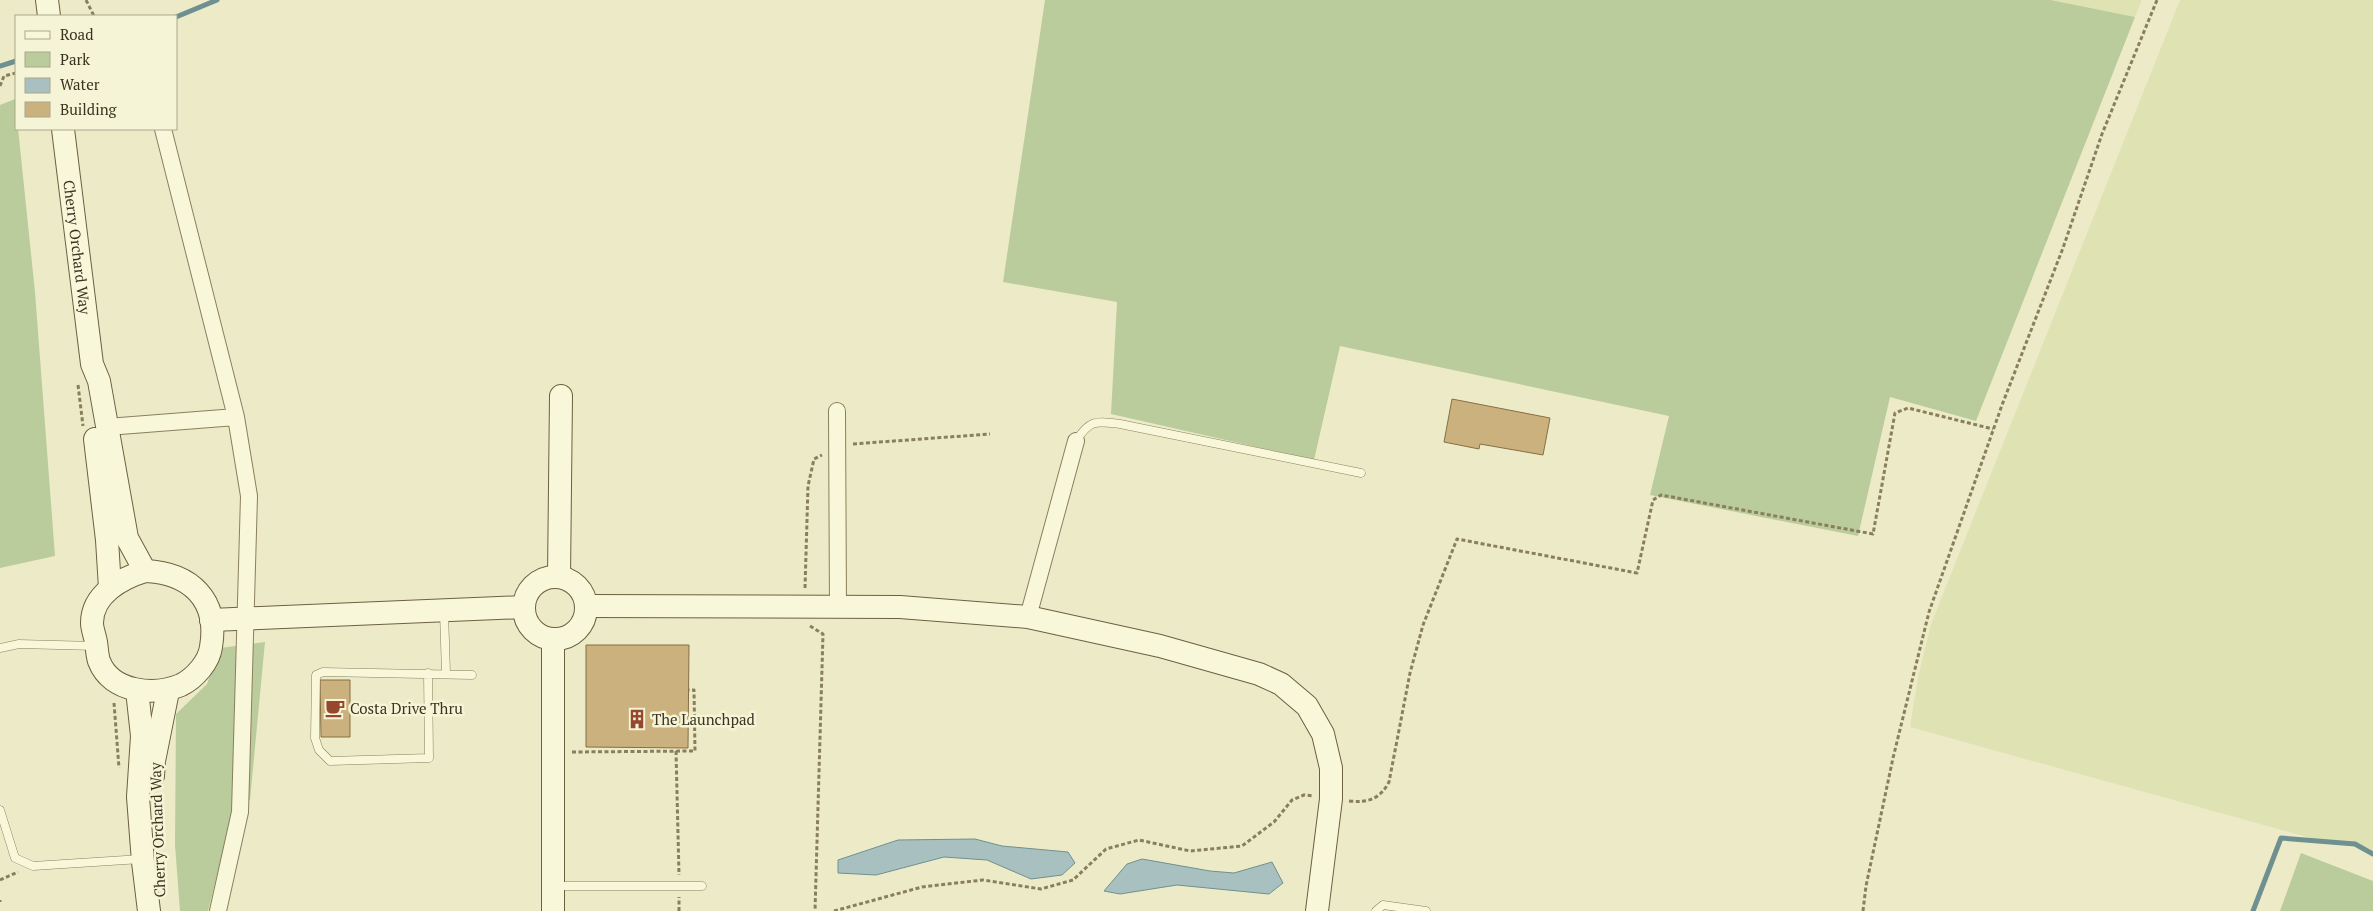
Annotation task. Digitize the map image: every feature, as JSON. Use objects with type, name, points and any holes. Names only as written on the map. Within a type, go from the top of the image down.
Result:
[{"type":"street","points":[[47,0],[49,15]]},
{"type":"street","name":"Cherry Orchard Way","points":[[63,130],[92,364],[99,382],[127,538],[145,571]]},
{"type":"street","points":[[164,130],[236,416],[249,496],[240,812],[218,911]]},
{"type":"street","name":"Cherry Orchard Way","points":[[92,364],[88,382],[107,540],[110,588]]},
{"type":"street","points":[[559,577],[561,396]]},
{"type":"street","points":[[837,411],[838,607]]},
{"type":"street","points":[[107,427],[236,416]]},
{"type":"street","points":[[1028,617],[1076,441]]},
{"type":"street","points":[[145,571],[165,572],[184,580],[200,593],[210,610],[213,630],[210,650],[201,668],[186,682],[168,691],[147,692],[137,690],[111,677],[99,661],[92,622],[98,604],[110,588],[126,577],[145,571]]},
{"type":"street","points":[[549,577],[559,577],[578,587],[586,606],[581,625],[565,637],[553,639],[536,633],[529,626],[524,607],[526,597],[535,584],[549,577]]},
{"type":"street","points":[[586,606],[900,607],[1028,617],[1160,646],[1259,674],[1281,684],[1306,706],[1323,734],[1331,768],[1331,799],[1317,911]]},
{"type":"street","points":[[212,620],[524,607]]},
{"type":"street","points":[[553,639],[553,911]]},
{"type":"street","points":[[137,690],[142,736],[138,797],[142,859],[149,911]]},
{"type":"street","name":"Cherry Orchard Way","points":[[159,911],[153,792],[154,761],[168,691]]},
{"type":"lane","points":[[1076,441],[1085,427],[1096,422],[1120,424],[1361,473]]},
{"type":"lane","points":[[444,610],[446,673]]},
{"type":"lane","points":[[0,648],[19,644],[97,646]]},
{"type":"lane","points":[[428,673],[429,758],[330,761],[318,750],[315,738],[316,675],[323,672],[446,673],[472,674]]},
{"type":"lane","points":[[0,810],[15,858],[33,866],[142,859]]},
{"type":"lane","points":[[554,886],[702,886]]},
{"type":"lane","points":[[1376,911],[1384,905],[1426,911]]},
{"type":"path","points":[[86,0],[94,15]]},
{"type":"path","points":[[1864,911],[1866,886],[1893,758],[1929,612],[1993,429],[2063,248],[2102,134],[2157,0]]},
{"type":"path","points":[[0,86],[4,76],[15,73]]},
{"type":"path","points":[[77,382],[84,428]]},
{"type":"path","points":[[834,911],[922,887],[983,880],[1041,889],[1073,880],[1106,849],[1138,840],[1190,851],[1242,846],[1274,822],[1292,800],[1304,795],[1368,802],[1381,794],[1389,782],[1410,673],[1423,625],[1457,539],[1637,573],[1653,500],[1661,495],[1873,534],[1895,413],[1908,408],[1993,429]]},
{"type":"path","points":[[553,752],[695,751],[694,690],[688,690]]},
{"type":"path","points":[[110,698],[114,704],[119,772]]},
{"type":"path","points":[[676,751],[679,911]]},
{"type":"green space","points":[[1045,0],[2051,0],[2135,17],[1976,421],[1890,397],[1858,536],[1650,495],[1669,416],[1340,346],[1314,460],[1111,414],[1117,302],[1003,282]]},
{"type":"green space","points":[[2051,0],[2142,0],[2135,17]]},
{"type":"green space","points":[[2180,0],[2373,0],[2373,854],[2355,844],[2314,839],[1910,727],[1918,677],[1931,624]]},
{"type":"green space","points":[[15,99],[15,130],[18,130],[35,292],[55,556],[0,568],[0,105]]},
{"type":"green space","points":[[265,642],[250,800],[232,815],[208,911],[180,911],[175,845],[176,714],[207,684],[220,648]]},
{"type":"green space","points":[[2301,853],[2373,881],[2373,911],[2280,911]]},
{"type":"water","points":[[975,839],[1002,846],[1068,852],[1075,863],[1062,875],[1031,879],[987,860],[944,857],[876,875],[838,873],[838,860],[898,840]]},
{"type":"water","points":[[1142,859],[1210,871],[1234,873],[1272,862],[1283,883],[1269,894],[1177,885],[1120,894],[1104,891],[1127,864]]},
{"type":"building","points":[[1452,399],[1550,418],[1543,455],[1480,444],[1479,449],[1444,442]]},
{"type":"building","name":"The Launchpad","points":[[586,645],[689,645],[688,748],[586,747]]},
{"type":"building","name":"Costa Drive Thru","points":[[320,680],[350,680],[350,737],[321,737]]},
{"type":"waterway","points":[[178,16],[217,0]]},
{"type":"waterway","points":[[0,66],[15,61]]},
{"type":"waterway","points":[[2253,911],[2281,838],[2355,844],[2373,854]]},
{"type":"place","name":"Costa Drive Thru","points":[[335,708]]},
{"type":"place","name":"The Launchpad","points":[[637,719]]}]
